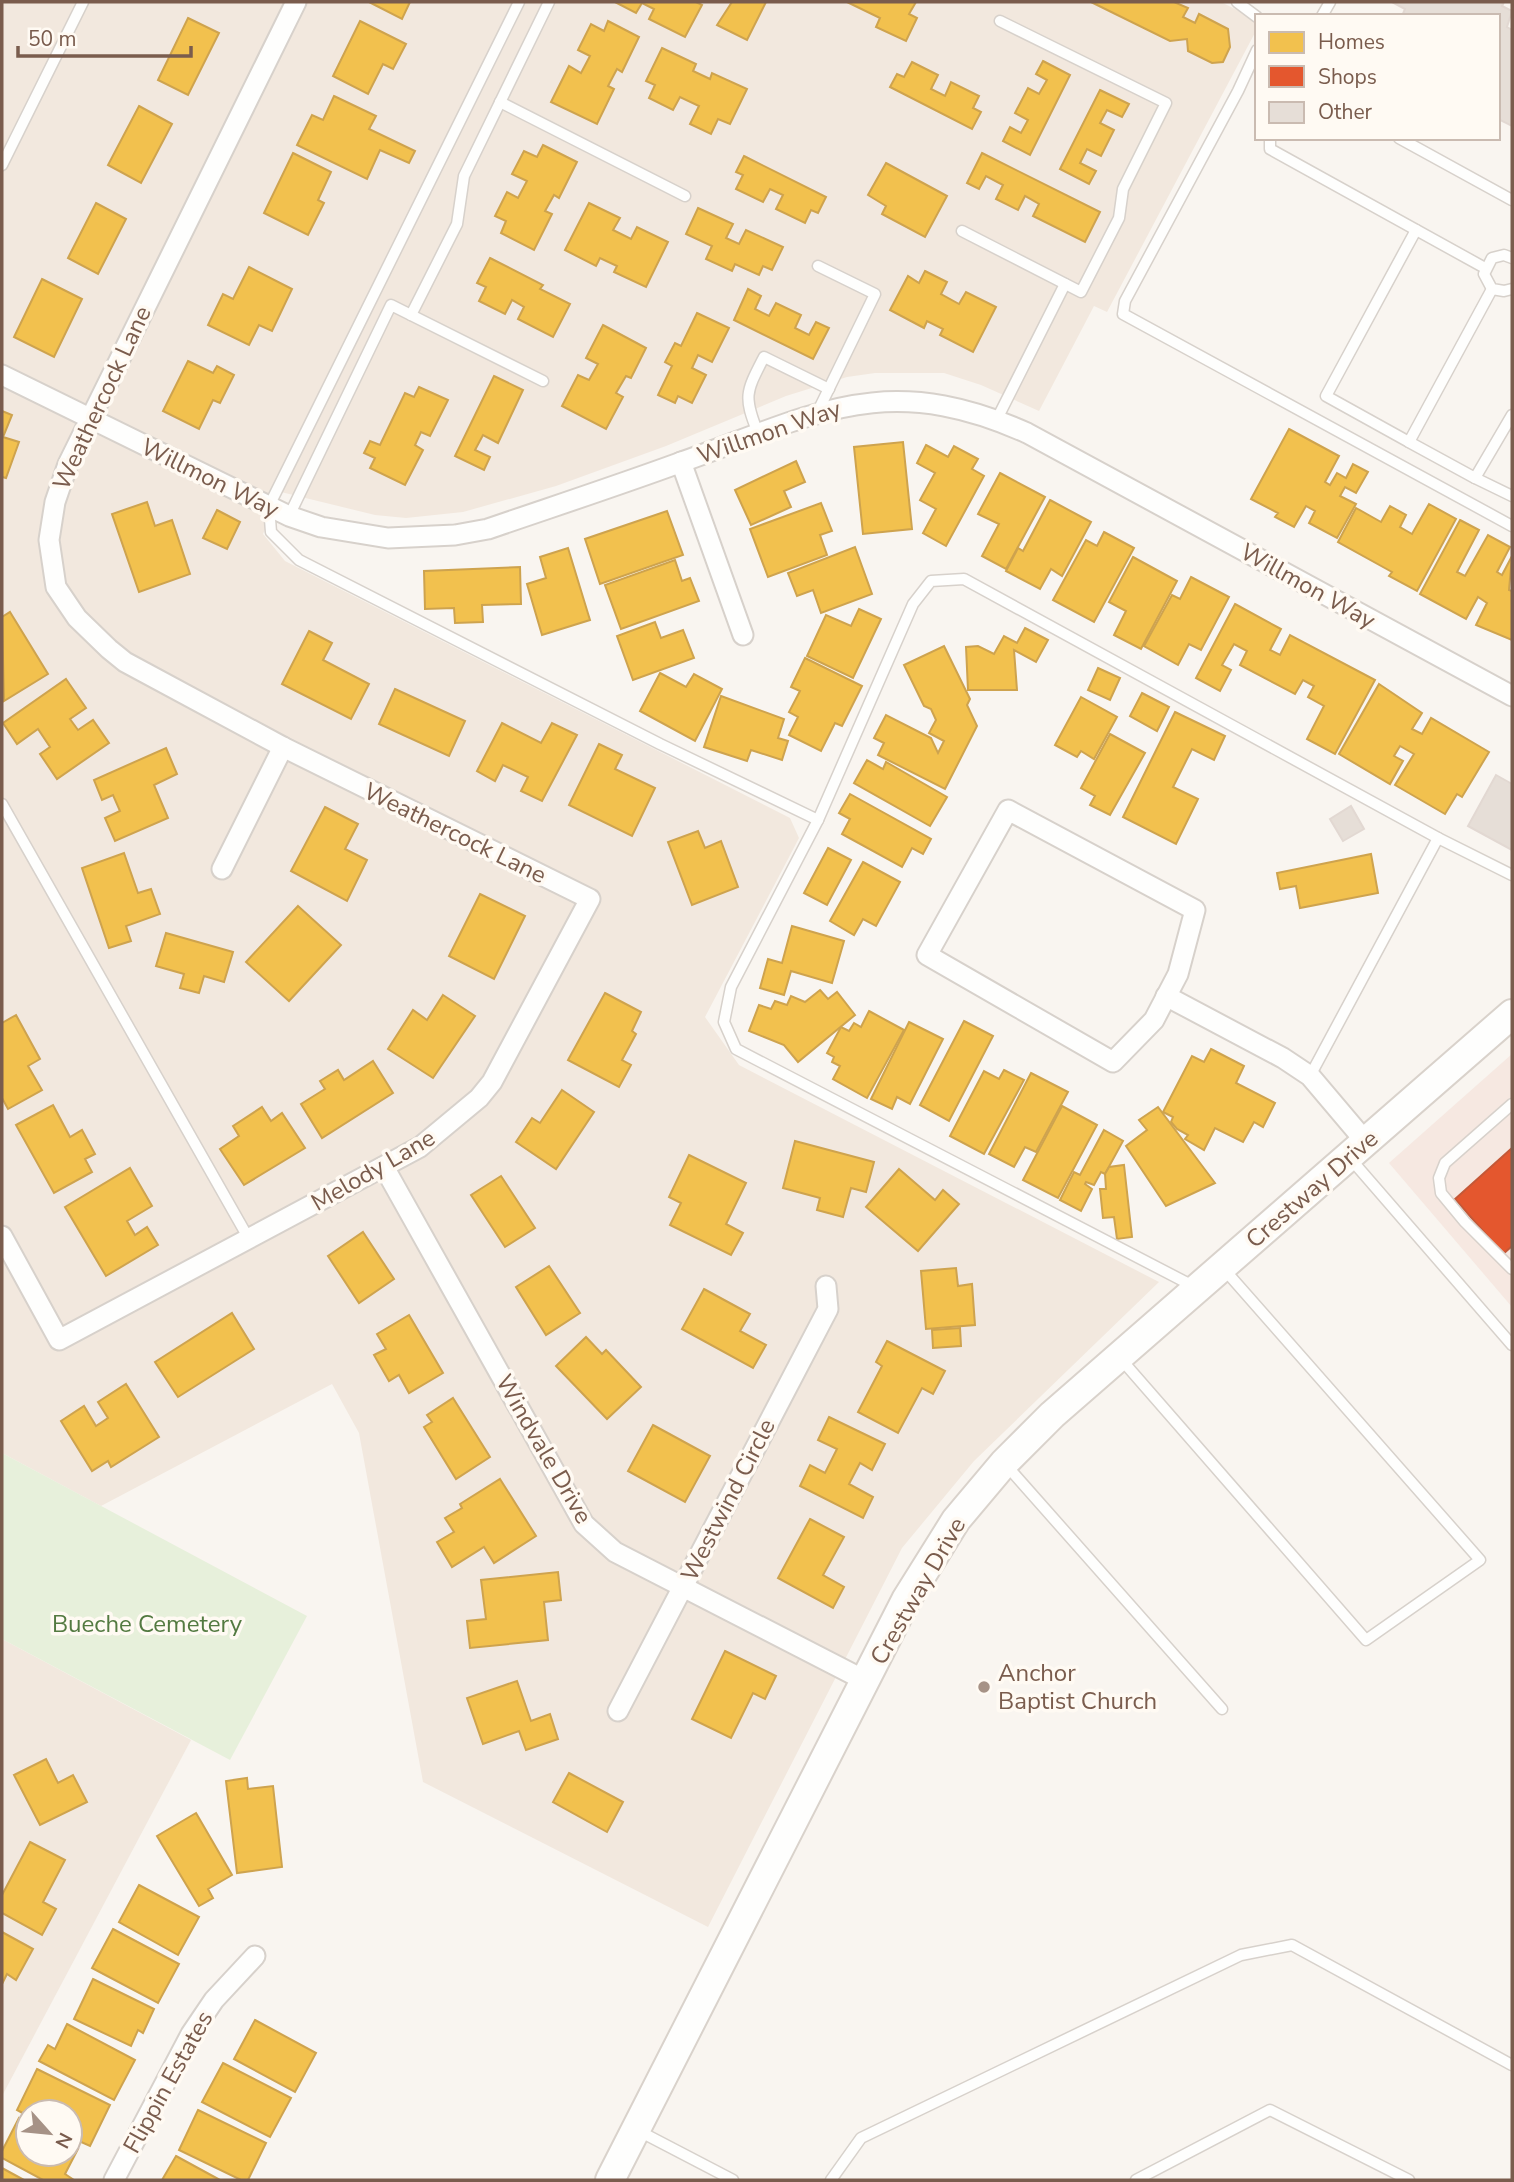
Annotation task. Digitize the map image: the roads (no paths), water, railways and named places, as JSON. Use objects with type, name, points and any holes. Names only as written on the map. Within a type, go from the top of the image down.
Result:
[{"type":"main road","name":"Crestway Drive","points":[[610,2180],[906,1600],[956,1520],[1004,1463],[1052,1415],[1512,1014]]},
{"type":"street","name":"Weathercock Lane","points":[[296,2],[88,418],[55,502],[48,540],[56,587],[77,618],[125,662],[283,747],[590,899]]},
{"type":"street","name":"Willmon Way","points":[[2,375],[289,516],[354,534],[388,538],[455,535],[488,529],[681,463],[818,411],[852,404],[912,401],[951,406],[997,419],[1512,696]]},
{"type":"street","points":[[681,463],[743,635]]},
{"type":"street","points":[[222,869],[283,747]]},
{"type":"street","points":[[1008,810],[1195,910],[1178,974],[1166,996],[1154,1020],[1113,1062],[927,955],[1008,810]]},
{"type":"street","name":"Melody Lane","points":[[2,1236],[59,1340],[420,1147],[447,1126],[492,1082],[590,899]]},
{"type":"street","points":[[1166,996],[1283,1058],[1311,1076],[1357,1149]]},
{"type":"street","name":"Windvale Drive","points":[[384,1167],[584,1524],[615,1552],[866,1681]]},
{"type":"street","name":"Westwind Circle","points":[[618,1712],[828,1308],[826,1286]]},
{"type":"street","name":"Flippin Estates","points":[[114,2180],[191,2034],[214,2000],[255,1956]]},
{"type":"lane","points":[[2,165],[83,2]]},
{"type":"lane","points":[[519,2],[269,506],[271,532],[299,560],[660,744],[818,820]]},
{"type":"lane","points":[[411,315],[457,224],[464,176],[549,2]]},
{"type":"lane","points":[[1237,2],[1255,16]]},
{"type":"lane","points":[[962,231],[1081,292],[1119,218],[1123,189],[1166,103],[1000,21]]},
{"type":"lane","points":[[1255,54],[1125,301],[1123,314],[1512,526]]},
{"type":"lane","points":[[500,102],[685,196]]},
{"type":"lane","points":[[1270,140],[1270,149],[1485,268]]},
{"type":"lane","points":[[1403,140],[1512,200]]},
{"type":"lane","points":[[1416,230],[1326,396],[1512,496]]},
{"type":"lane","points":[[1511,255],[1492,258],[1485,268],[1485,280],[1492,289],[1504,292],[1512,289]]},
{"type":"lane","points":[[818,265],[875,294],[818,411]]},
{"type":"lane","points":[[997,419],[1065,284]]},
{"type":"lane","points":[[1409,442],[1492,289]]},
{"type":"lane","points":[[289,516],[391,305],[543,381]]},
{"type":"lane","points":[[758,433],[746,404],[746,392],[764,357],[829,389]]},
{"type":"lane","points":[[1475,478],[1512,415]]},
{"type":"lane","points":[[1199,1289],[736,1048],[724,1022],[731,987],[818,820],[913,604],[931,580],[964,579],[1438,838],[1512,875]]},
{"type":"lane","points":[[2,804],[249,1239]]},
{"type":"lane","points":[[1311,1076],[1438,838]]},
{"type":"lane","points":[[1512,1104],[1445,1163],[1439,1178],[1441,1193],[1465,1222],[1512,1269]]},
{"type":"lane","points":[[1357,1149],[1512,1345]]},
{"type":"lane","points":[[1119,1357],[1366,1640],[1480,1560],[1223,1268]]},
{"type":"lane","points":[[1004,1463],[1222,1709]]},
{"type":"lane","points":[[831,2180],[861,2138],[1241,1955],[1292,1945],[1512,2065]]},
{"type":"lane","points":[[1136,2180],[1270,2110],[1409,2180]]},
{"type":"lane","points":[[636,2129],[733,2180]]},
{"type":"place","name":"Anchor Baptist Church","points":[[984,1687]]},
{"type":"park label","name":"Bueche Cemetery","points":[[147,1624]]}]
